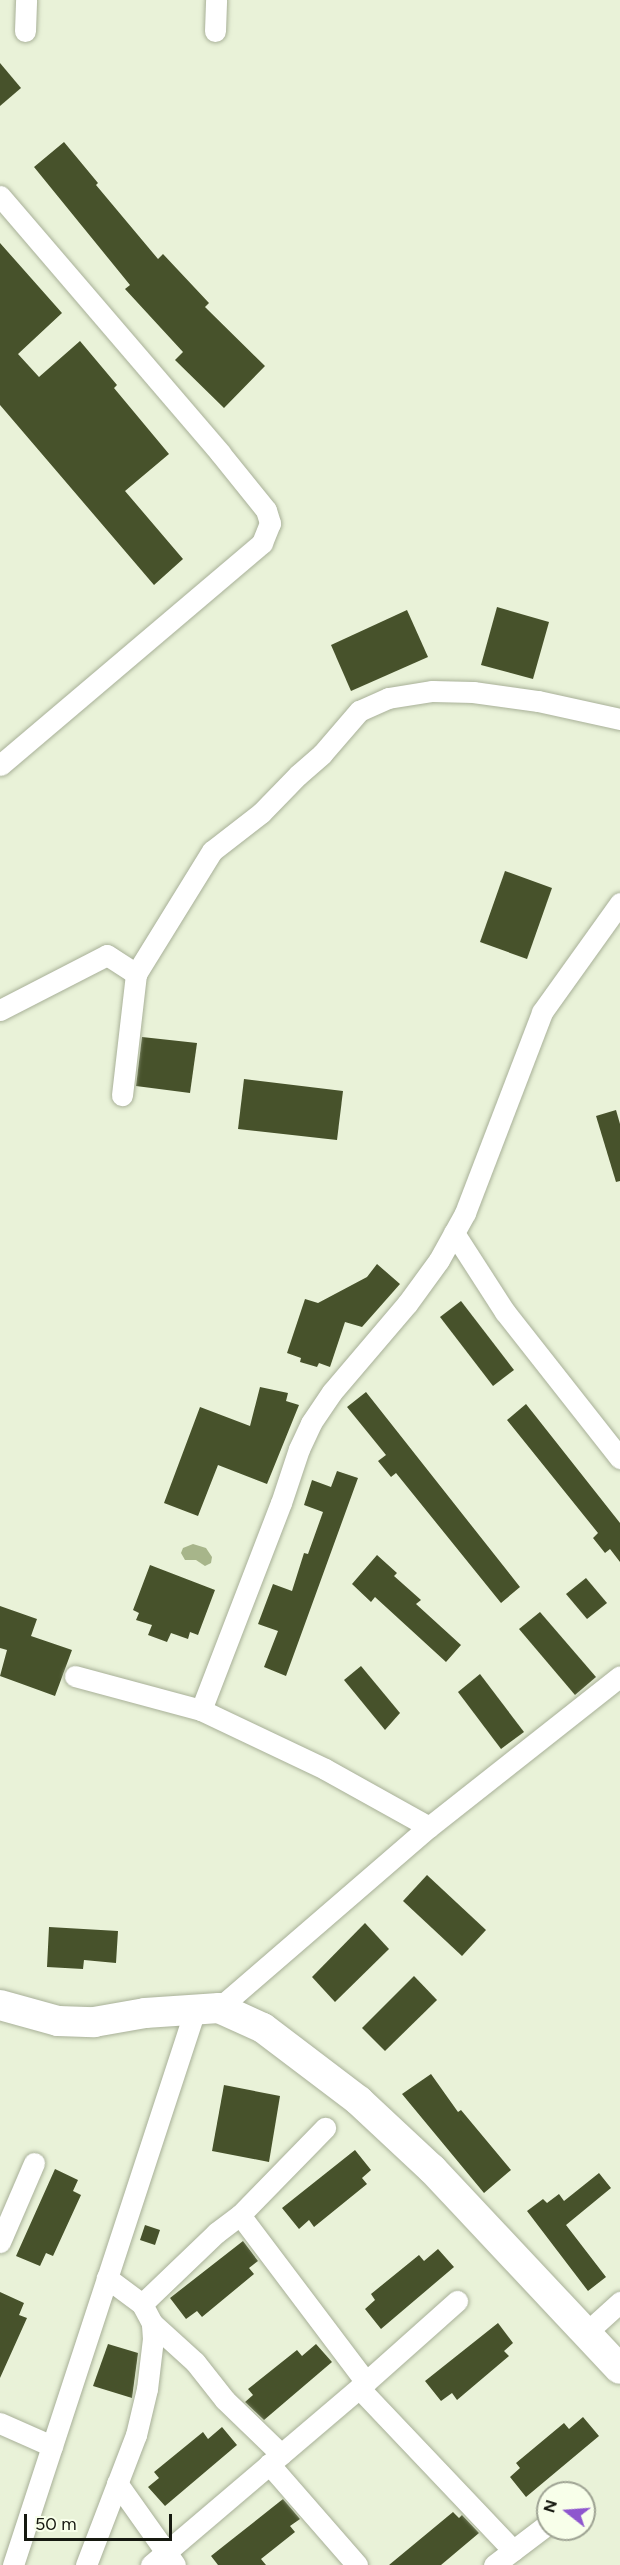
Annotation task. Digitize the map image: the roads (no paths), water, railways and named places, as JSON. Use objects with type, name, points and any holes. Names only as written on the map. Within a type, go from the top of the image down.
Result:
[{"type":"main road","points":[[0,2005],[58,2021],[94,2022],[145,2013],[207,2009],[263,2028],[358,2101],[432,2169],[620,2369]]},
{"type":"street","points":[[25,31],[26,0]]},
{"type":"street","points":[[215,31],[216,0]]},
{"type":"street","points":[[0,196],[220,453],[266,510],[270,523],[262,543],[0,765]]},
{"type":"street","points":[[122,1095],[136,974],[212,851],[261,813],[298,774],[322,754],[359,711],[388,698],[432,691],[473,692],[538,701],[620,719]]},
{"type":"street","points":[[201,1710],[299,1449],[311,1423],[332,1392],[407,1304],[439,1260],[482,1174],[542,1012],[620,903]]},
{"type":"street","points":[[0,1010],[107,955],[136,974]]},
{"type":"street","points":[[454,1233],[505,1312],[620,1458]]},
{"type":"street","points":[[75,1676],[201,1710],[325,1768],[429,1827]]},
{"type":"street","points":[[13,2565],[107,2278],[207,2009],[429,1827],[620,1676]]},
{"type":"street","points":[[142,2304],[216,2233],[240,2215],[325,2127]]},
{"type":"street","points":[[0,2242],[34,2163]]},
{"type":"street","points":[[240,2215],[362,2385],[513,2550]]},
{"type":"street","points":[[107,2278],[142,2304],[152,2323],[195,2362],[275,2459],[357,2565]]},
{"type":"street","points":[[117,2483],[164,2561],[275,2459],[456,2301]]},
{"type":"street","points":[[587,2332],[620,2302]]},
{"type":"street","points":[[86,2565],[136,2435],[147,2390],[153,2339],[152,2323]]},
{"type":"street","points":[[0,2423],[52,2446]]},
{"type":"street","points":[[494,2565],[536,2533]]}]
